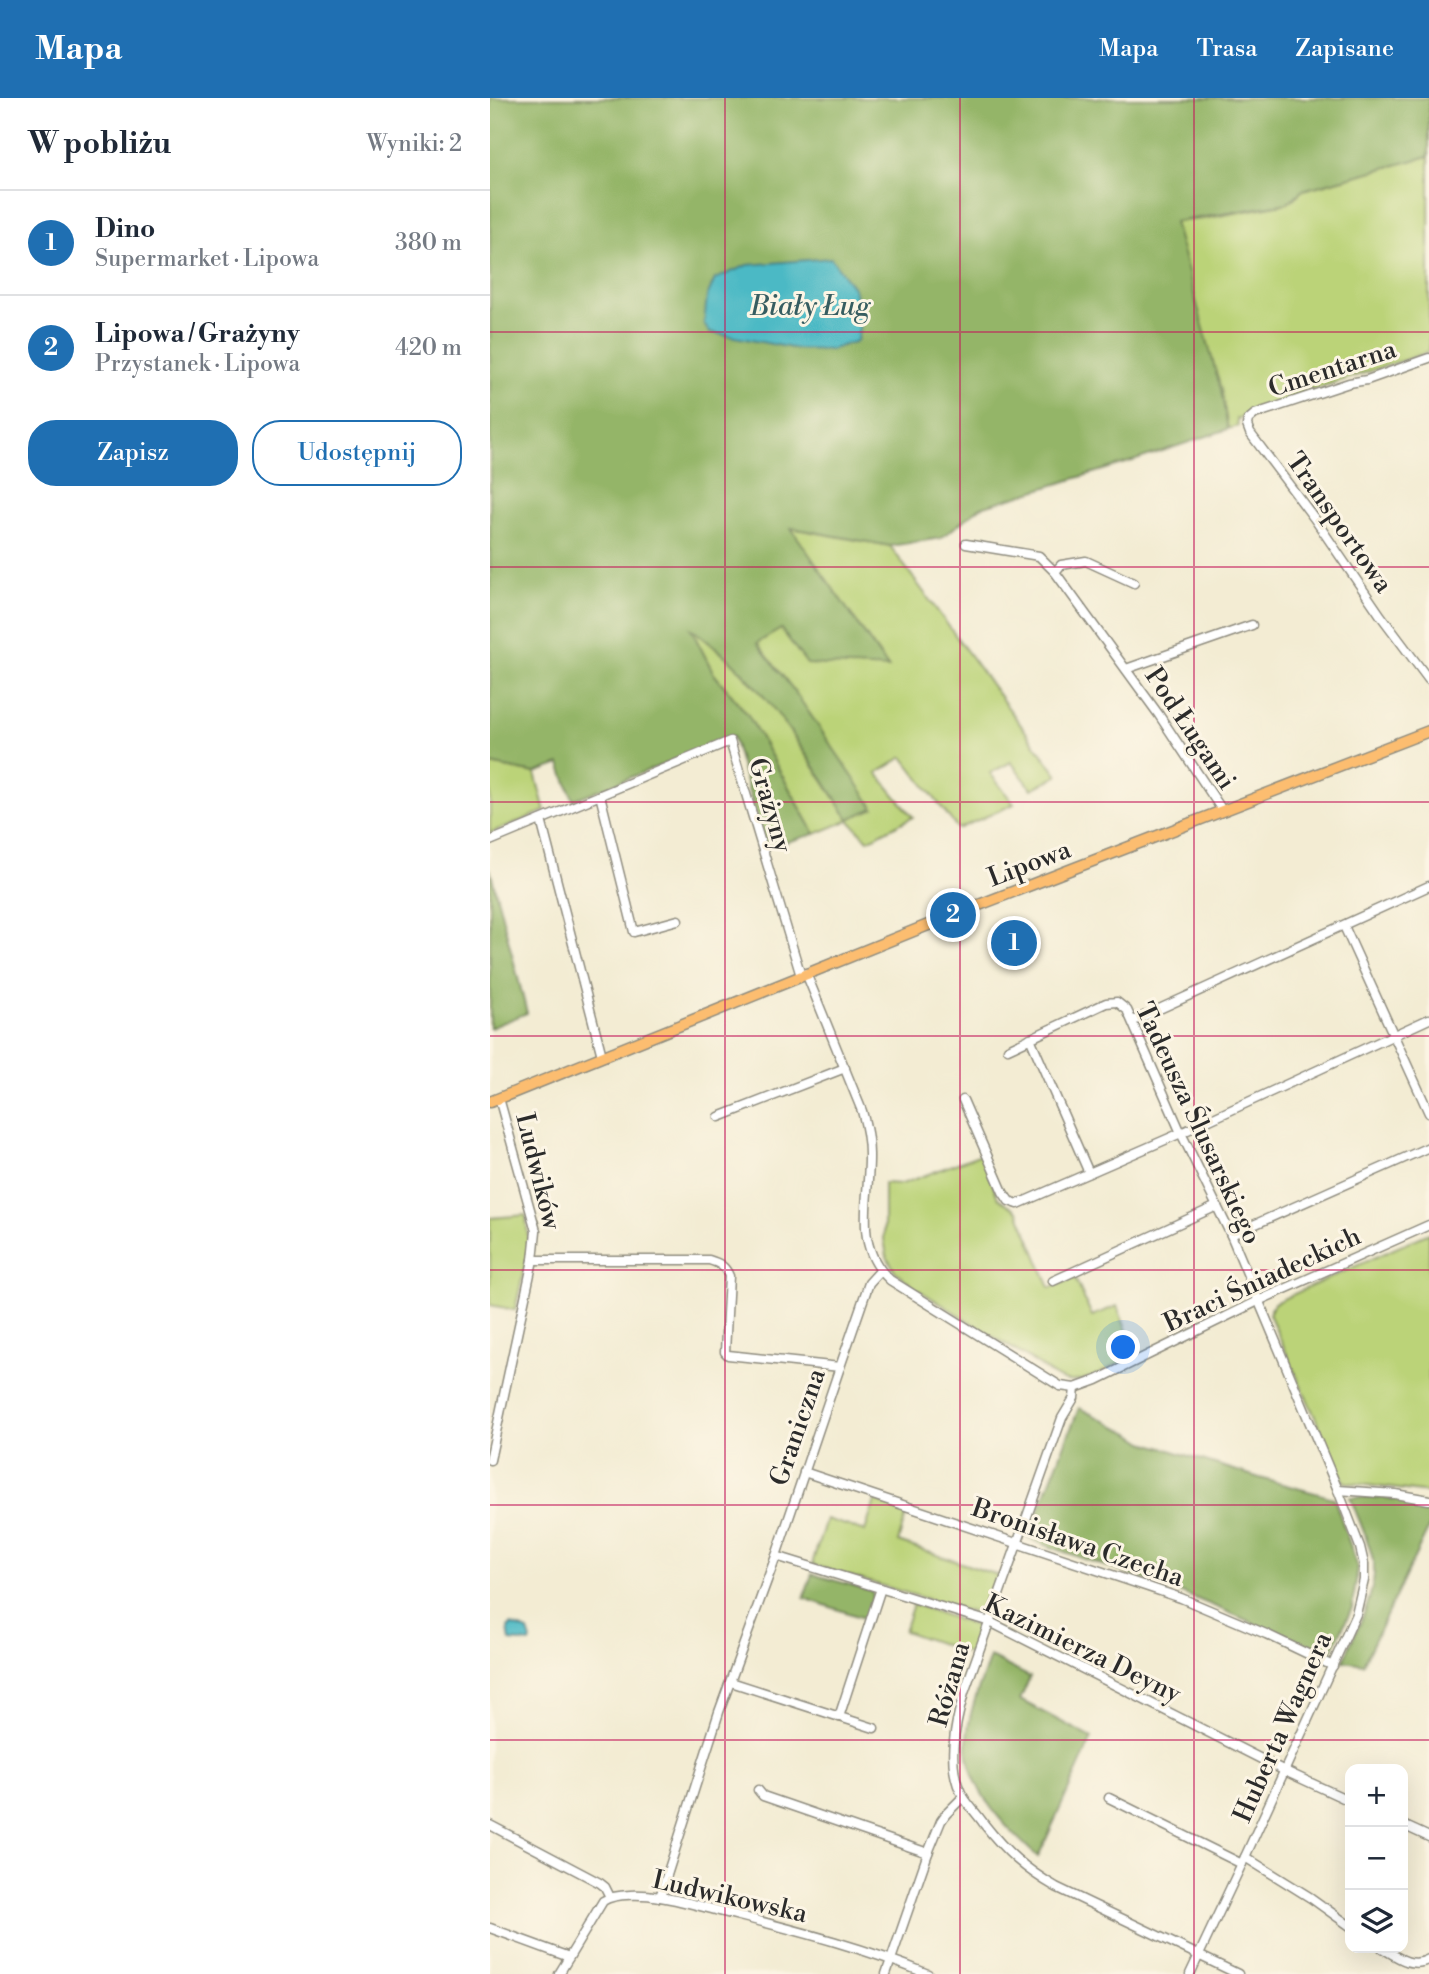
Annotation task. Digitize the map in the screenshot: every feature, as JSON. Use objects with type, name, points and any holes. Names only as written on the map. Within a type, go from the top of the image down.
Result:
[{"type":"main road","name":"Lipowa","points":[[495,1100],[804,975],[1429,731]]},
{"type":"street","name":"Cmentarna","points":[[1248,420],[1255,415],[1429,358]]},
{"type":"street","name":"Transportowa","points":[[1248,420],[1250,433],[1429,680]]},
{"type":"street","name":"Pod Ługami","points":[[966,544],[1039,556],[1055,572],[1126,669],[1222,810]]},
{"type":"street","points":[[1055,572],[1061,565],[1086,561],[1134,583]]},
{"type":"street","name":"Pod Ługami","points":[[1126,669],[1252,625]]},
{"type":"street","name":"Grażyny","points":[[490,841],[730,741],[804,975]]},
{"type":"street","points":[[600,795],[634,932],[678,920]]},
{"type":"street","points":[[541,820],[602,1056]]},
{"type":"street","points":[[1133,1021],[1429,886]]},
{"type":"street","points":[[1344,926],[1429,1113]]},
{"type":"street","points":[[804,975],[862,1111],[869,1154],[867,1241],[880,1271],[890,1280],[1047,1379],[1065,1388],[1075,1388]]},
{"type":"street","name":"Tadeusza Ślusarskiego","points":[[1030,1038],[1106,1003],[1117,1002],[1124,1006],[1231,1236],[1338,1490]]},
{"type":"street","points":[[962,1100],[1003,1192],[1009,1201],[1024,1203],[1429,1019]]},
{"type":"street","points":[[1008,1049],[1030,1038],[1089,1173]]},
{"type":"street","points":[[719,1117],[845,1068]]},
{"type":"street","name":"Ludwików","points":[[490,1460],[533,1260],[536,1231],[495,1100]]},
{"type":"street","points":[[1231,1236],[1429,1147]]},
{"type":"street","points":[[1053,1282],[1217,1206]]},
{"type":"street","name":"Braci Śniadeckich","points":[[1075,1388],[1097,1380],[1258,1301],[1429,1225]]},
{"type":"street","points":[[533,1260],[717,1262],[726,1269],[729,1276],[725,1352],[728,1355],[840,1367]]},
{"type":"street","name":"Graniczna","points":[[660,1896],[719,1712],[776,1556],[869,1283],[880,1271]]},
{"type":"street","name":"Różana","points":[[1075,1388],[1074,1398],[1062,1418],[964,1693],[956,1722],[954,1767],[957,1781],[963,1797],[997,1842],[1028,1870],[1238,1974]]},
{"type":"street","name":"Bronisława Czecha","points":[[804,1472],[1181,1598],[1333,1666]]},
{"type":"street","points":[[1338,1490],[1395,1494],[1429,1500]]},
{"type":"street","name":"Huberta Wagnera","points":[[1190,1974],[1356,1614],[1364,1580],[1363,1557],[1338,1490]]},
{"type":"street","name":"Kazimierza Deyny","points":[[776,1556],[990,1622],[1345,1799]]},
{"type":"street","points":[[839,1717],[881,1588]]},
{"type":"street","points":[[731,1682],[874,1728]]},
{"type":"street","points":[[758,1790],[763,1796],[928,1853]]},
{"type":"street","points":[[886,1974],[941,1821],[963,1797]]},
{"type":"street","points":[[1109,1798],[1244,1860],[1311,1898],[1345,1922]]},
{"type":"street","points":[[490,1825],[600,1883],[610,1897],[600,1905],[559,1974]]},
{"type":"street","points":[[1407,1827],[1429,1837]]},
{"type":"street","name":"Ludwikowska","points":[[610,1897],[660,1896],[756,1920],[891,1959],[929,1974]]},
{"type":"street","points":[[490,1928],[569,1956]]},
{"type":"street","points":[[1392,1953],[1412,1963],[1429,1959]]},
{"type":"green space","points":[[490,98],[1429,98],[1429,156],[1303,190],[1288,203],[1174,222],[1221,390],[1228,429],[981,507],[941,538],[890,546],[791,528],[888,668],[807,664],[781,629],[757,643],[795,692],[874,808],[849,819],[760,691],[716,648],[691,629],[714,674],[748,715],[815,834],[765,848],[733,737],[573,800],[560,764],[535,773],[490,764]]},
{"type":"green space","points":[[1429,156],[1429,352],[1312,390],[1308,386],[1303,388],[1302,396],[1237,419],[1238,426],[1228,429],[1221,390],[1173,222],[1288,203],[1303,190]]},
{"type":"green space","points":[[790,528],[890,546],[1058,776],[1032,789],[1011,762],[990,773],[1014,804],[958,829],[903,757],[877,773],[913,817],[868,840],[849,820],[815,834],[748,715],[714,674],[690,627],[732,662],[772,705],[849,819],[795,692],[757,643],[781,629],[888,667]]},
{"type":"green space","points":[[490,764],[535,773],[545,811],[490,833]]},
{"type":"green space","points":[[490,869],[527,1013],[490,1028]]},
{"type":"green space","points":[[981,1154],[998,1198],[1018,1211],[1050,1288],[1075,1278],[1092,1316],[1117,1306],[1136,1354],[1091,1377],[1063,1380],[914,1287],[895,1271],[887,1257],[884,1239],[884,1183],[902,1184]]},
{"type":"green space","points":[[526,1215],[529,1248],[515,1310],[490,1305],[490,1218]]},
{"type":"green space","points":[[1429,1233],[1429,1493],[1344,1482],[1269,1314],[1274,1303]]},
{"type":"green space","points":[[1079,1408],[1144,1442],[1334,1498],[1358,1568],[1352,1608],[1330,1655],[1326,1656],[1179,1592],[1028,1538]]},
{"type":"green space","points":[[1350,1497],[1400,1500],[1429,1508],[1429,1527],[1363,1664],[1343,1661],[1366,1608],[1374,1574],[1369,1546]]},
{"type":"green space","points":[[875,1501],[907,1512],[898,1542],[1000,1576],[987,1617],[813,1565],[826,1519],[865,1531]]},
{"type":"green space","points":[[812,1574],[872,1591],[866,1619],[804,1598]]},
{"type":"green space","points":[[913,1604],[979,1627],[981,1631],[973,1655],[904,1631]]},
{"type":"green space","points":[[990,1657],[1030,1677],[1020,1700],[1092,1738],[1038,1857],[986,1801],[970,1767],[967,1749],[969,1721]]},
{"type":"water","name":"Biały Ług","points":[[831,258],[854,289],[861,317],[857,341],[830,350],[797,349],[709,332],[704,324],[707,296],[715,279],[747,265]]},
{"type":"water","points":[[511,1625],[528,1631],[530,1643],[510,1641],[508,1628]]},
{"type":"place","name":"Lipowa / Grażyny","points":[[953,915]]},
{"type":"place","name":"Dino","points":[[1014,943]]}]
